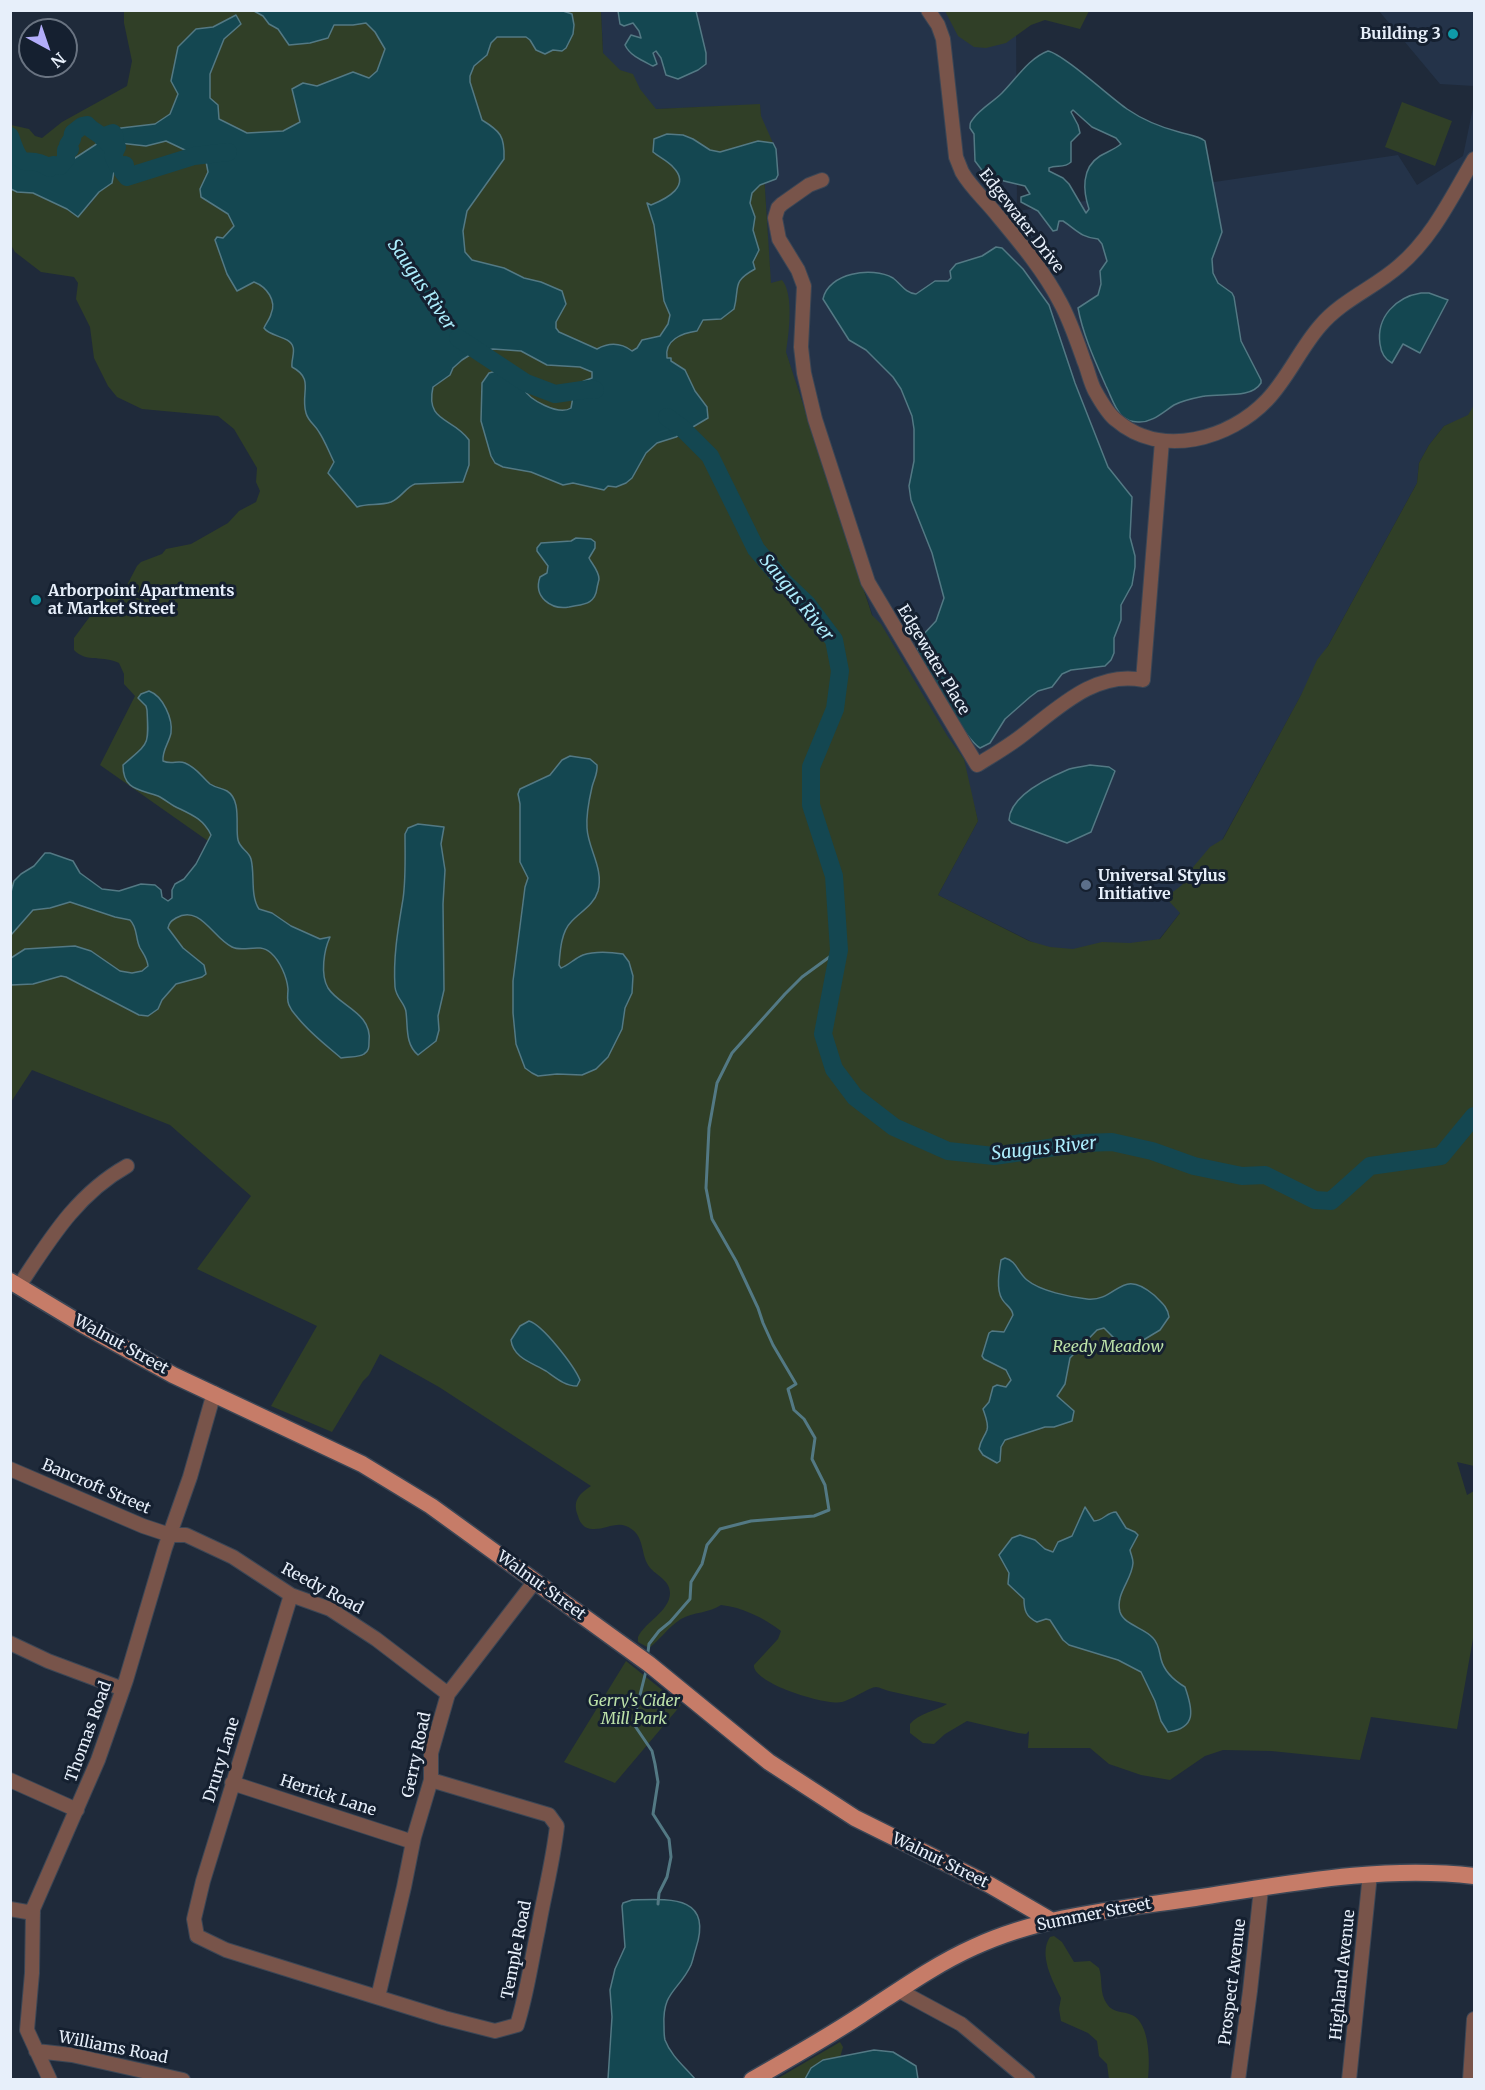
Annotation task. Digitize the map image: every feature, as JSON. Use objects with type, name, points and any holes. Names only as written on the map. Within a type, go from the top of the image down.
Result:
[{"type":"main road","name":"Walnut Street","points":[[15,1284],[173,1375],[362,1464],[431,1506],[649,1664],[769,1762],[855,1818],[990,1885],[1052,1921]]},
{"type":"main road","name":"Summer Street","points":[[752,2079],[828,2036],[938,1965],[974,1946],[1052,1921],[1370,1874],[1428,1872],[1474,1876]]},
{"type":"street","name":"Edgewater Drive","points":[[928,10],[939,25],[943,39],[956,157],[965,178],[1035,263],[1060,301],[1094,390],[1114,419],[1135,433],[1162,441],[1186,440],[1215,433],[1241,422],[1257,410],[1277,388],[1299,353],[1322,324],[1353,297],[1399,267],[1425,239],[1474,159]]},
{"type":"street","name":"Edgewater Place","points":[[822,180],[808,185],[782,204],[778,208],[776,218],[779,239],[798,270],[804,286],[801,347],[804,373],[815,419],[852,538],[870,585],[977,765],[1023,735],[1075,694],[1127,677],[1143,680],[1162,441]]},
{"type":"street","points":[[15,1284],[71,1212],[105,1178],[128,1166]]},
{"type":"street","name":"Thomas Road","points":[[50,2079],[27,2031],[32,1973],[33,1909],[98,1760],[123,1689],[214,1393]]},
{"type":"street","name":"Bancroft Street","points":[[10,1468],[66,1494],[170,1535]]},
{"type":"street","name":"Reedy Road","points":[[170,1535],[186,1535],[233,1557],[291,1595],[330,1609],[376,1639],[448,1694]]},
{"type":"street","name":"Gerry Road","points":[[378,1997],[413,1842],[431,1780],[431,1753],[448,1694],[535,1581]]},
{"type":"street","name":"Drury Lane","points":[[197,1936],[194,1919],[203,1881],[291,1595]]},
{"type":"street","points":[[10,1643],[48,1661],[123,1689]]},
{"type":"street","points":[[10,1780],[77,1810]]},
{"type":"street","name":"Temple Road","points":[[197,1936],[226,1950],[444,2018],[495,2031],[517,2025],[525,2001],[554,1857],[557,1826],[549,1815],[431,1780]]},
{"type":"street","name":"Herrick Lane","points":[[232,1783],[413,1842]]},
{"type":"street","name":"Highland Avenue","points":[[1349,2079],[1370,1874]]},
{"type":"street","name":"Prospect Avenue","points":[[1238,2079],[1261,1889]]},
{"type":"street","points":[[10,1909],[33,1913]]},
{"type":"street","points":[[898,1990],[961,2024],[1028,2079]]},
{"type":"street","points":[[1470,2079],[1474,2019]]},
{"type":"street","name":"Williams Road","points":[[36,2051],[72,2055],[183,2079]]},
{"type":"shaded area","points":[[601,11],[1016,11],[1017,211],[1398,155],[1417,185],[1463,156],[1474,103],[1474,415],[1444,426],[1429,445],[1419,463],[1417,483],[1187,904],[1157,942],[1056,954],[938,895],[978,821],[965,771],[885,653],[772,311],[760,105],[606,111]]},
{"type":"shaded area","points":[[1379,11],[1474,11],[1474,86],[1440,84]]},
{"type":"green space","name":"Reedy Meadow","points":[[124,11],[601,11],[603,53],[620,70],[633,74],[640,89],[656,109],[760,104],[761,116],[773,143],[762,142],[771,283],[782,280],[788,294],[789,325],[786,352],[872,615],[881,624],[948,737],[964,759],[978,821],[938,895],[1029,941],[1050,947],[1073,949],[1102,942],[1130,943],[1160,939],[1180,913],[1168,900],[1169,895],[1182,885],[1210,847],[1223,839],[1301,695],[1317,660],[1328,646],[1417,483],[1419,463],[1429,445],[1444,426],[1468,415],[1474,405],[1474,1466],[1457,1462],[1467,1495],[1474,1491],[1474,1633],[1457,1729],[1371,1717],[1360,1760],[1271,1751],[1223,1750],[1205,1756],[1170,1780],[1141,1775],[1109,1764],[1090,1748],[1028,1748],[1029,1731],[1026,1734],[1018,1733],[967,1721],[945,1734],[934,1744],[923,1743],[910,1733],[910,1724],[918,1717],[947,1704],[877,1687],[842,1702],[821,1700],[791,1692],[765,1679],[757,1672],[754,1665],[778,1639],[781,1631],[737,1608],[721,1605],[681,1619],[649,1648],[638,1642],[638,1637],[662,1611],[670,1593],[665,1581],[648,1565],[639,1538],[632,1529],[621,1525],[595,1529],[585,1527],[578,1517],[576,1502],[580,1495],[591,1486],[439,1387],[380,1354],[332,1432],[271,1406],[317,1326],[197,1269],[251,1196],[170,1125],[32,1070],[11,1102],[11,882],[156,908],[188,895],[208,841],[100,765],[135,696],[124,684],[124,674],[119,663],[79,654],[74,650],[74,638],[106,598],[127,585],[141,562],[162,554],[166,549],[191,544],[228,523],[239,511],[256,502],[260,491],[256,482],[257,468],[234,429],[218,416],[142,409],[117,397],[108,386],[94,358],[90,327],[76,299],[78,283],[74,277],[41,272],[15,252],[11,245],[11,187],[17,192],[33,192],[88,207],[99,192],[112,183],[118,143],[142,126],[121,128],[59,166],[22,159],[11,148],[11,125],[29,129],[35,136],[42,138],[62,122],[127,86],[132,61],[124,23]]},
{"type":"green space","points":[[945,11],[1089,11],[1080,29],[1045,20],[1031,25],[1006,43],[986,48],[974,47],[958,36]]},
{"type":"green space","points":[[1402,102],[1452,121],[1435,166],[1385,147]]},
{"type":"green space","name":"Gerry's Cider Mill Park","points":[[626,1661],[681,1705],[615,1783],[564,1762]]},
{"type":"green space","points":[[1054,1936],[1062,1942],[1074,1962],[1090,1961],[1099,1968],[1103,1995],[1109,2007],[1138,2019],[1146,2034],[1149,2053],[1148,2079],[1109,2079],[1107,2064],[1099,2056],[1097,2041],[1088,2033],[1061,2021],[1059,2009],[1061,1998],[1046,1960],[1047,1944],[1050,1937]]},
{"type":"green space","points":[[840,2042],[843,2047],[839,2061],[815,2079],[775,2080]]},
{"type":"water","points":[[560,10],[572,14],[574,25],[573,34],[562,51],[553,50],[545,54],[536,50],[526,37],[497,37],[491,43],[487,55],[474,66],[470,82],[482,120],[500,135],[504,145],[504,159],[467,211],[463,231],[465,252],[472,260],[504,268],[524,278],[562,291],[566,304],[556,322],[559,332],[597,349],[614,344],[632,351],[642,340],[660,336],[668,324],[670,315],[664,301],[654,225],[647,203],[651,205],[670,195],[675,191],[680,180],[671,165],[653,152],[654,139],[667,134],[683,135],[710,150],[720,152],[758,141],[773,143],[776,149],[778,175],[776,179],[760,185],[752,193],[750,203],[755,217],[753,230],[759,250],[753,262],[755,269],[739,282],[734,309],[721,319],[703,320],[697,331],[675,338],[668,346],[667,358],[671,358],[671,361],[685,370],[695,391],[707,407],[708,418],[676,437],[657,443],[646,453],[632,478],[616,487],[608,486],[604,490],[573,483],[563,485],[531,472],[503,467],[495,463],[481,421],[482,383],[489,373],[516,371],[521,373],[522,386],[526,393],[545,406],[566,410],[571,408],[576,385],[592,378],[592,372],[580,367],[547,365],[521,351],[493,349],[473,353],[453,368],[450,375],[433,387],[433,407],[437,414],[469,440],[469,465],[463,482],[415,484],[391,502],[357,507],[328,473],[334,462],[321,435],[307,416],[305,382],[303,376],[292,367],[291,343],[264,328],[273,309],[270,295],[254,282],[237,291],[227,274],[215,240],[217,237],[223,238],[234,226],[228,214],[201,197],[200,189],[208,172],[204,151],[187,151],[166,141],[146,146],[119,143],[112,183],[99,192],[78,217],[67,209],[33,193],[17,192],[11,189],[11,148],[22,159],[60,165],[72,160],[121,128],[155,124],[170,114],[178,94],[171,81],[178,47],[196,29],[213,27],[236,15],[241,24],[224,39],[210,74],[210,98],[218,105],[219,119],[247,133],[283,131],[300,122],[292,89],[303,83],[317,86],[353,72],[369,78],[377,71],[385,49],[375,32],[366,23],[334,25],[328,38],[289,45],[278,29],[254,11]]},
{"type":"water","points":[[618,11],[696,11],[706,53],[706,64],[678,79],[666,75],[661,58],[656,51],[653,53],[657,64],[653,66],[637,58],[625,45],[631,35],[641,38],[639,31],[633,23],[624,26],[620,24]]},
{"type":"water","points":[[1048,51],[1055,54],[1139,117],[1205,141],[1222,232],[1212,259],[1213,273],[1218,283],[1234,297],[1241,341],[1261,380],[1256,388],[1244,393],[1186,400],[1153,419],[1143,422],[1129,420],[1119,412],[1090,348],[1078,308],[1098,295],[1101,284],[1100,271],[1107,261],[1102,244],[1098,239],[1083,235],[1063,221],[1059,221],[1057,230],[1053,231],[1038,211],[1021,202],[1021,197],[1030,194],[1025,186],[987,177],[975,161],[971,121],[1041,54]],"holes":[[[1073,110],[1092,127],[1116,138],[1121,144],[1100,156],[1089,167],[1085,180],[1089,209],[1086,213],[1069,184],[1049,171],[1049,168],[1071,162],[1071,142],[1080,133],[1071,112]]]},
{"type":"water","points":[[996,247],[1002,248],[1023,269],[1049,305],[1075,383],[1108,467],[1132,497],[1130,537],[1135,556],[1135,567],[1132,585],[1121,605],[1121,620],[1114,638],[1114,653],[1111,660],[1105,666],[1071,670],[1062,674],[1052,687],[1038,691],[1005,719],[990,743],[980,748],[955,718],[917,650],[921,637],[936,621],[944,598],[932,553],[911,500],[909,486],[914,461],[912,416],[901,389],[893,377],[866,350],[849,340],[823,299],[833,283],[852,274],[863,273],[884,274],[893,278],[909,292],[916,294],[935,281],[948,281],[951,278],[950,271],[956,264],[982,256]]},
{"type":"water","points":[[1421,293],[1429,293],[1448,300],[1420,353],[1403,344],[1392,363],[1381,350],[1381,325],[1396,304]]},
{"type":"water","points":[[576,538],[591,539],[595,542],[595,548],[589,558],[599,576],[596,594],[591,601],[583,604],[562,607],[550,604],[545,601],[539,591],[540,577],[547,573],[548,566],[537,548],[541,543],[571,541]]},
{"type":"water","points":[[149,691],[163,703],[170,721],[171,733],[163,761],[182,762],[189,765],[210,784],[232,795],[237,814],[238,840],[251,859],[255,898],[259,909],[272,913],[291,926],[320,939],[330,937],[326,948],[324,976],[333,994],[361,1017],[366,1024],[369,1032],[369,1046],[364,1054],[341,1058],[303,1024],[289,1005],[285,974],[271,953],[262,948],[237,949],[232,947],[192,915],[176,918],[170,922],[168,928],[183,948],[204,965],[206,974],[176,984],[162,1000],[158,1009],[148,1016],[139,1015],[66,977],[61,976],[33,984],[11,985],[11,958],[25,949],[75,946],[91,951],[120,971],[132,973],[142,971],[148,966],[130,920],[70,902],[33,910],[11,935],[11,892],[14,881],[34,866],[45,853],[73,861],[80,873],[102,889],[119,891],[141,884],[155,885],[161,890],[162,897],[168,901],[172,898],[175,884],[184,879],[196,864],[211,835],[204,824],[195,817],[158,796],[133,787],[126,779],[123,765],[146,743],[147,710],[138,698]]},
{"type":"water","points":[[570,756],[590,759],[597,765],[587,823],[599,883],[596,896],[565,931],[559,965],[561,968],[580,956],[592,953],[623,954],[629,962],[633,976],[632,993],[625,1008],[622,1029],[608,1057],[596,1069],[582,1075],[538,1076],[525,1068],[516,1044],[513,1013],[513,981],[528,878],[520,862],[518,794],[520,789],[550,775],[562,760]]},
{"type":"water","points":[[1090,765],[1109,767],[1115,771],[1091,832],[1067,843],[1009,820],[1016,803],[1031,789],[1067,770]]},
{"type":"water","points":[[418,824],[444,827],[441,844],[445,870],[444,990],[438,1016],[439,1030],[436,1041],[418,1055],[409,1041],[406,1012],[396,991],[395,965],[405,883],[405,834],[408,828]]},
{"type":"water","points":[[1009,1259],[1033,1284],[1064,1295],[1087,1299],[1097,1298],[1106,1296],[1126,1284],[1143,1287],[1164,1305],[1169,1317],[1160,1330],[1135,1345],[1119,1343],[1104,1328],[1097,1330],[1070,1358],[1065,1384],[1057,1396],[1074,1411],[1072,1421],[1005,1440],[1001,1447],[1000,1461],[997,1463],[983,1455],[979,1449],[987,1428],[983,1409],[989,1402],[993,1387],[997,1385],[1006,1387],[1011,1380],[1006,1370],[982,1356],[989,1333],[1004,1332],[1013,1315],[999,1290],[1001,1260]]},
{"type":"water","points":[[529,1321],[542,1330],[565,1356],[580,1380],[577,1386],[568,1385],[524,1359],[515,1351],[511,1340],[520,1326]]},
{"type":"water","points":[[1085,1507],[1094,1521],[1116,1512],[1126,1528],[1138,1535],[1130,1550],[1133,1563],[1120,1599],[1120,1612],[1126,1620],[1153,1638],[1158,1645],[1167,1672],[1185,1687],[1191,1710],[1184,1727],[1168,1732],[1161,1721],[1155,1701],[1141,1672],[1118,1660],[1069,1645],[1050,1620],[1037,1622],[1030,1618],[1025,1610],[1024,1599],[1008,1584],[1009,1573],[999,1555],[1012,1538],[1020,1535],[1035,1540],[1045,1549],[1053,1552],[1058,1542],[1072,1536]]},
{"type":"water","points":[[632,1900],[660,1900],[685,1904],[693,1909],[699,1918],[700,1931],[692,1963],[668,1998],[664,2014],[665,2040],[674,2056],[695,2079],[608,2079],[612,2017],[610,1990],[615,1969],[625,1947],[622,1906],[623,1903]]},
{"type":"water","points":[[874,2050],[893,2052],[916,2066],[918,2079],[805,2079],[811,2068],[823,2060]]},
{"type":"waterway","name":"Saugus River","points":[[10,136],[22,160],[41,163],[50,168],[53,165],[60,166],[66,159],[66,150],[70,149],[68,145],[73,133],[82,126],[87,125],[102,137],[113,133],[115,137],[111,137],[108,143],[117,147],[113,155],[117,164],[122,167],[125,165],[123,172],[127,177],[194,156],[228,152]]},
{"type":"waterway","name":"Saugus River","points":[[458,338],[526,383],[555,394],[595,390]]},
{"type":"waterway","name":"Saugus River","points":[[667,417],[682,428],[710,456],[756,549],[785,583],[807,604],[834,640],[840,671],[835,709],[811,767],[811,805],[834,876],[839,950],[823,1034],[834,1069],[855,1097],[894,1127],[948,1151],[994,1156],[1083,1143],[1112,1142],[1152,1151],[1194,1166],[1242,1176],[1265,1175],[1315,1200],[1331,1201],[1370,1166],[1441,1156],[1474,1116]]},
{"type":"waterway","points":[[648,1652],[649,1644],[659,1631],[690,1599],[691,1582],[702,1564],[707,1545],[720,1529],[751,1521],[814,1516],[829,1510],[825,1485],[812,1459],[815,1438],[804,1419],[794,1410],[788,1389],[796,1384],[773,1345],[736,1261],[712,1219],[706,1188],[709,1128],[717,1083],[732,1053],[802,977],[839,950]]},
{"type":"waterway","points":[[646,1671],[633,1723],[652,1751],[658,1782],[653,1814],[669,1839],[671,1857],[667,1877],[659,1893],[658,1904]]},
{"type":"place","name":"Building 3","points":[[1453,34]]},
{"type":"place","name":"Arborpoint Apartments at Market Street","points":[[36,600]]},
{"type":"place","name":"Universal Stylus Initiative","points":[[1086,885]]}]
